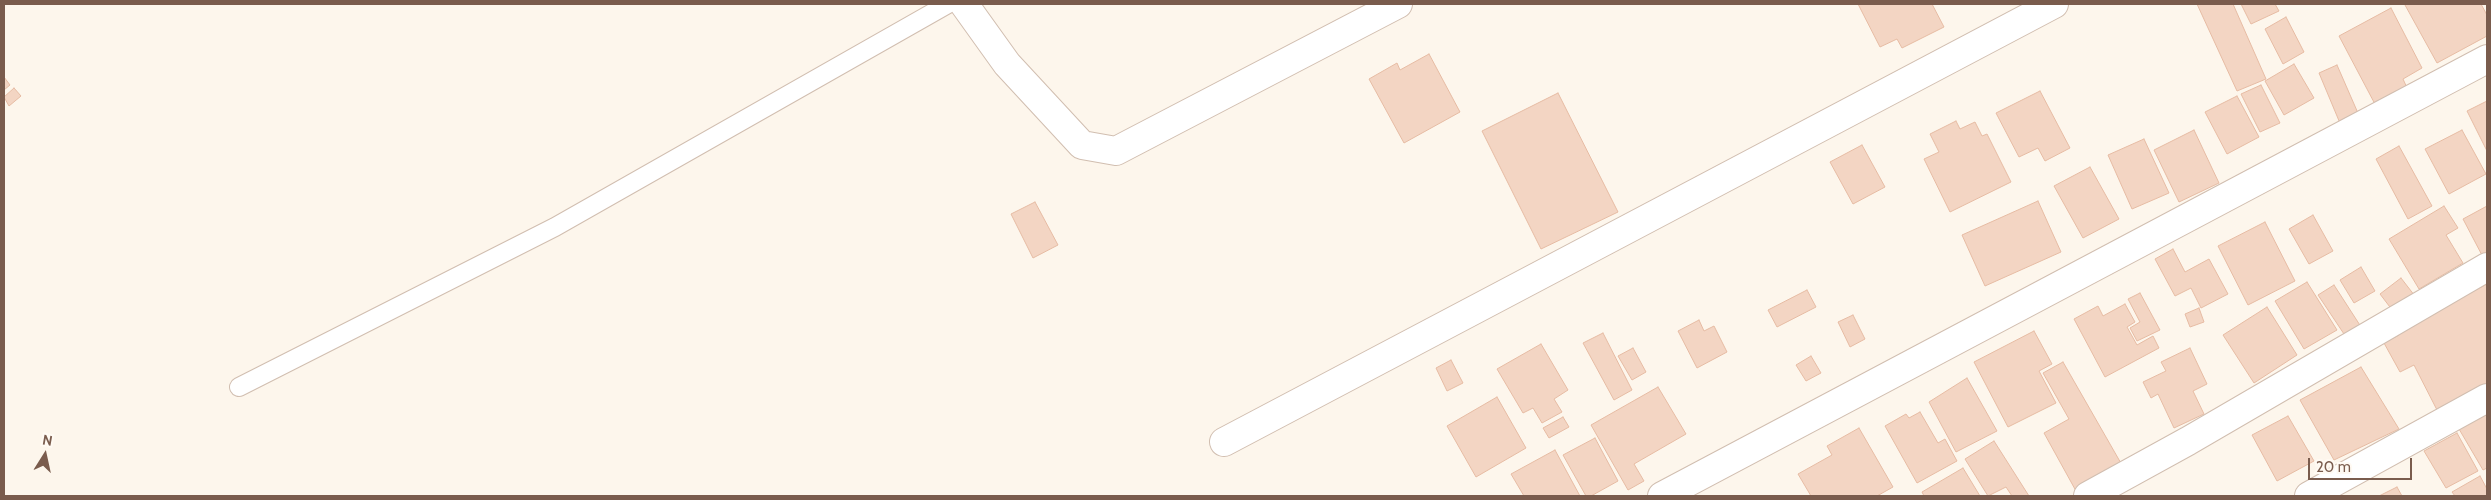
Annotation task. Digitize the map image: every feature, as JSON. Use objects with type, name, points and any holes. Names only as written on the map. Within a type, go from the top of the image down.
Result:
[{"type":"street","points":[[964,4],[1007,64],[1082,145],[1116,150],[1398,4]]},
{"type":"street","points":[[1224,442],[2054,4]]},
{"type":"street","points":[[1662,496],[2487,59]]},
{"type":"street","points":[[2088,496],[2188,441],[2487,267]]},
{"type":"street","points":[[2310,496],[2487,398]]},
{"type":"lane","points":[[239,387],[555,227],[948,4]]},
{"type":"building","points":[[1858,4],[1932,4],[1944,27],[1902,48],[1897,39],[1880,47]]},
{"type":"building","points":[[2197,4],[2233,4],[2266,79],[2237,91]]},
{"type":"building","points":[[2241,4],[2275,4],[2279,11],[2251,24]]},
{"type":"building","points":[[2406,4],[2481,4],[2487,15],[2487,36],[2437,63]]},
{"type":"building","points":[[2391,8],[2422,68],[2403,79],[2408,90],[2376,106],[2339,36]]},
{"type":"building","points":[[2286,17],[2304,52],[2283,64],[2265,29]]},
{"type":"building","points":[[1429,54],[1460,112],[1404,143],[1369,79],[1397,63],[1400,70]]},
{"type":"building","points":[[2294,64],[2314,98],[2284,115],[2265,81]]},
{"type":"building","points":[[2337,65],[2361,120],[2342,128],[2319,73]]},
{"type":"building","points":[[4,77],[10,85],[4,90]]},
{"type":"building","points":[[2261,85],[2280,123],[2260,132],[2241,94]]},
{"type":"building","points":[[14,88],[21,96],[9,106],[4,97]]},
{"type":"building","points":[[2040,91],[2070,148],[2045,161],[2038,148],[2019,157],[1996,113]]},
{"type":"building","points":[[1558,93],[1618,212],[1541,249],[1482,131]]},
{"type":"building","points":[[2237,96],[2259,137],[2227,154],[2205,112]]},
{"type":"building","points":[[2487,101],[2487,151],[2467,111]]},
{"type":"building","points":[[1956,121],[1960,129],[1975,122],[1982,136],[1987,134],[2011,182],[1950,212],[1924,159],[1939,152],[1930,134]]},
{"type":"building","points":[[2194,130],[2219,183],[2179,202],[2154,150]]},
{"type":"building","points":[[2462,130],[2486,174],[2449,194],[2425,149]]},
{"type":"building","points":[[2144,139],[2169,193],[2132,209],[2108,155]]},
{"type":"building","points":[[1862,145],[1885,187],[1853,204],[1830,162]]},
{"type":"building","points":[[2399,146],[2432,206],[2408,219],[2376,159]]},
{"type":"building","points":[[2090,167],[2119,219],[2083,238],[2054,186]]},
{"type":"building","points":[[2038,201],[2061,252],[1985,286],[1962,235]]},
{"type":"building","points":[[1035,202],[1058,245],[1033,258],[1011,214]]},
{"type":"building","points":[[2444,206],[2458,228],[2446,235],[2463,263],[2419,289],[2389,239]]},
{"type":"building","points":[[2487,206],[2487,258],[2484,259],[2463,219]]},
{"type":"building","points":[[2313,215],[2333,251],[2309,264],[2289,229]]},
{"type":"building","points":[[2265,222],[2295,281],[2248,305],[2218,246]]},
{"type":"building","points":[[2173,249],[2185,272],[2209,259],[2228,294],[2201,308],[2191,288],[2175,296],[2155,259]]},
{"type":"building","points":[[2361,267],[2375,291],[2354,303],[2340,280]]},
{"type":"building","points":[[2401,278],[2418,300],[2396,315],[2380,294]]},
{"type":"building","points":[[2307,282],[2337,330],[2304,349],[2275,301]]},
{"type":"building","points":[[2487,284],[2487,384],[2437,410],[2414,365],[2400,372],[2384,343],[2399,335],[2397,332]]},
{"type":"building","points":[[2334,285],[2365,333],[2350,343],[2318,295]]},
{"type":"building","points":[[1807,290],[1816,307],[1777,327],[1768,310]]},
{"type":"building","points":[[2140,293],[2160,330],[2137,341],[2130,328],[2140,322],[2128,299]]},
{"type":"building","points":[[2125,304],[2135,322],[2127,327],[2137,345],[2153,336],[2159,348],[2105,377],[2074,319],[2098,306],[2103,316]]},
{"type":"building","points":[[2267,307],[2297,355],[2254,383],[2223,335]]},
{"type":"building","points":[[2199,308],[2204,322],[2190,327],[2185,314]]},
{"type":"building","points":[[1853,315],[1865,339],[1850,347],[1838,322]]},
{"type":"building","points":[[1699,320],[1704,331],[1714,326],[1727,352],[1697,368],[1678,331]]},
{"type":"building","points":[[2034,331],[2052,364],[2039,371],[2056,403],[2008,427],[1974,362]]},
{"type":"building","points":[[1603,333],[1632,390],[1614,400],[1583,343]]},
{"type":"building","points":[[1541,344],[1568,390],[1554,399],[1562,412],[1542,423],[1533,408],[1523,413],[1497,369]]},
{"type":"building","points":[[1633,348],[1646,372],[1632,380],[1618,356]]},
{"type":"building","points":[[2190,348],[2207,384],[2193,391],[2204,414],[2174,428],[2158,394],[2151,398],[2143,382],[2166,371],[2161,362]]},
{"type":"building","points":[[1811,356],[1821,373],[1806,381],[1796,365]]},
{"type":"building","points":[[1451,360],[1463,383],[1447,391],[1436,368]]},
{"type":"building","points":[[2063,362],[2122,465],[2076,491],[2044,433],[2069,419],[2043,373]]},
{"type":"building","points":[[2361,367],[2399,429],[2334,460],[2300,400]]},
{"type":"building","points":[[1967,378],[1997,431],[1956,452],[1929,402]]},
{"type":"building","points":[[1658,387],[1686,434],[1634,464],[1644,481],[1628,490],[1591,425]]},
{"type":"building","points":[[1497,397],[1526,448],[1476,477],[1447,426]]},
{"type":"building","points":[[1920,412],[1938,443],[1945,439],[1957,461],[1917,483],[1885,426],[1906,414],[1909,418]]},
{"type":"building","points":[[2487,414],[2487,468],[2483,470],[2459,429]]},
{"type":"building","points":[[2288,416],[2314,461],[2277,481],[2252,435]]},
{"type":"building","points":[[1563,417],[1569,427],[1549,438],[1543,428]]},
{"type":"building","points":[[1859,428],[1893,487],[1877,496],[1811,496],[1798,474],[1832,455],[1827,446]]},
{"type":"building","points":[[2457,433],[2478,471],[2446,488],[2424,451]]},
{"type":"building","points":[[1595,438],[1618,481],[1591,496],[1586,496],[1563,455]]},
{"type":"building","points":[[1994,441],[2029,496],[2012,496],[2006,487],[1988,496],[1965,459]]},
{"type":"building","points":[[1555,450],[1580,496],[1524,496],[1511,474]]},
{"type":"building","points":[[1963,468],[1980,496],[1924,496],[1922,492]]},
{"type":"building","points":[[2480,476],[2487,489],[2487,496],[2455,496],[2452,492]]},
{"type":"building","points":[[2397,487],[2402,496],[2379,496]]}]
